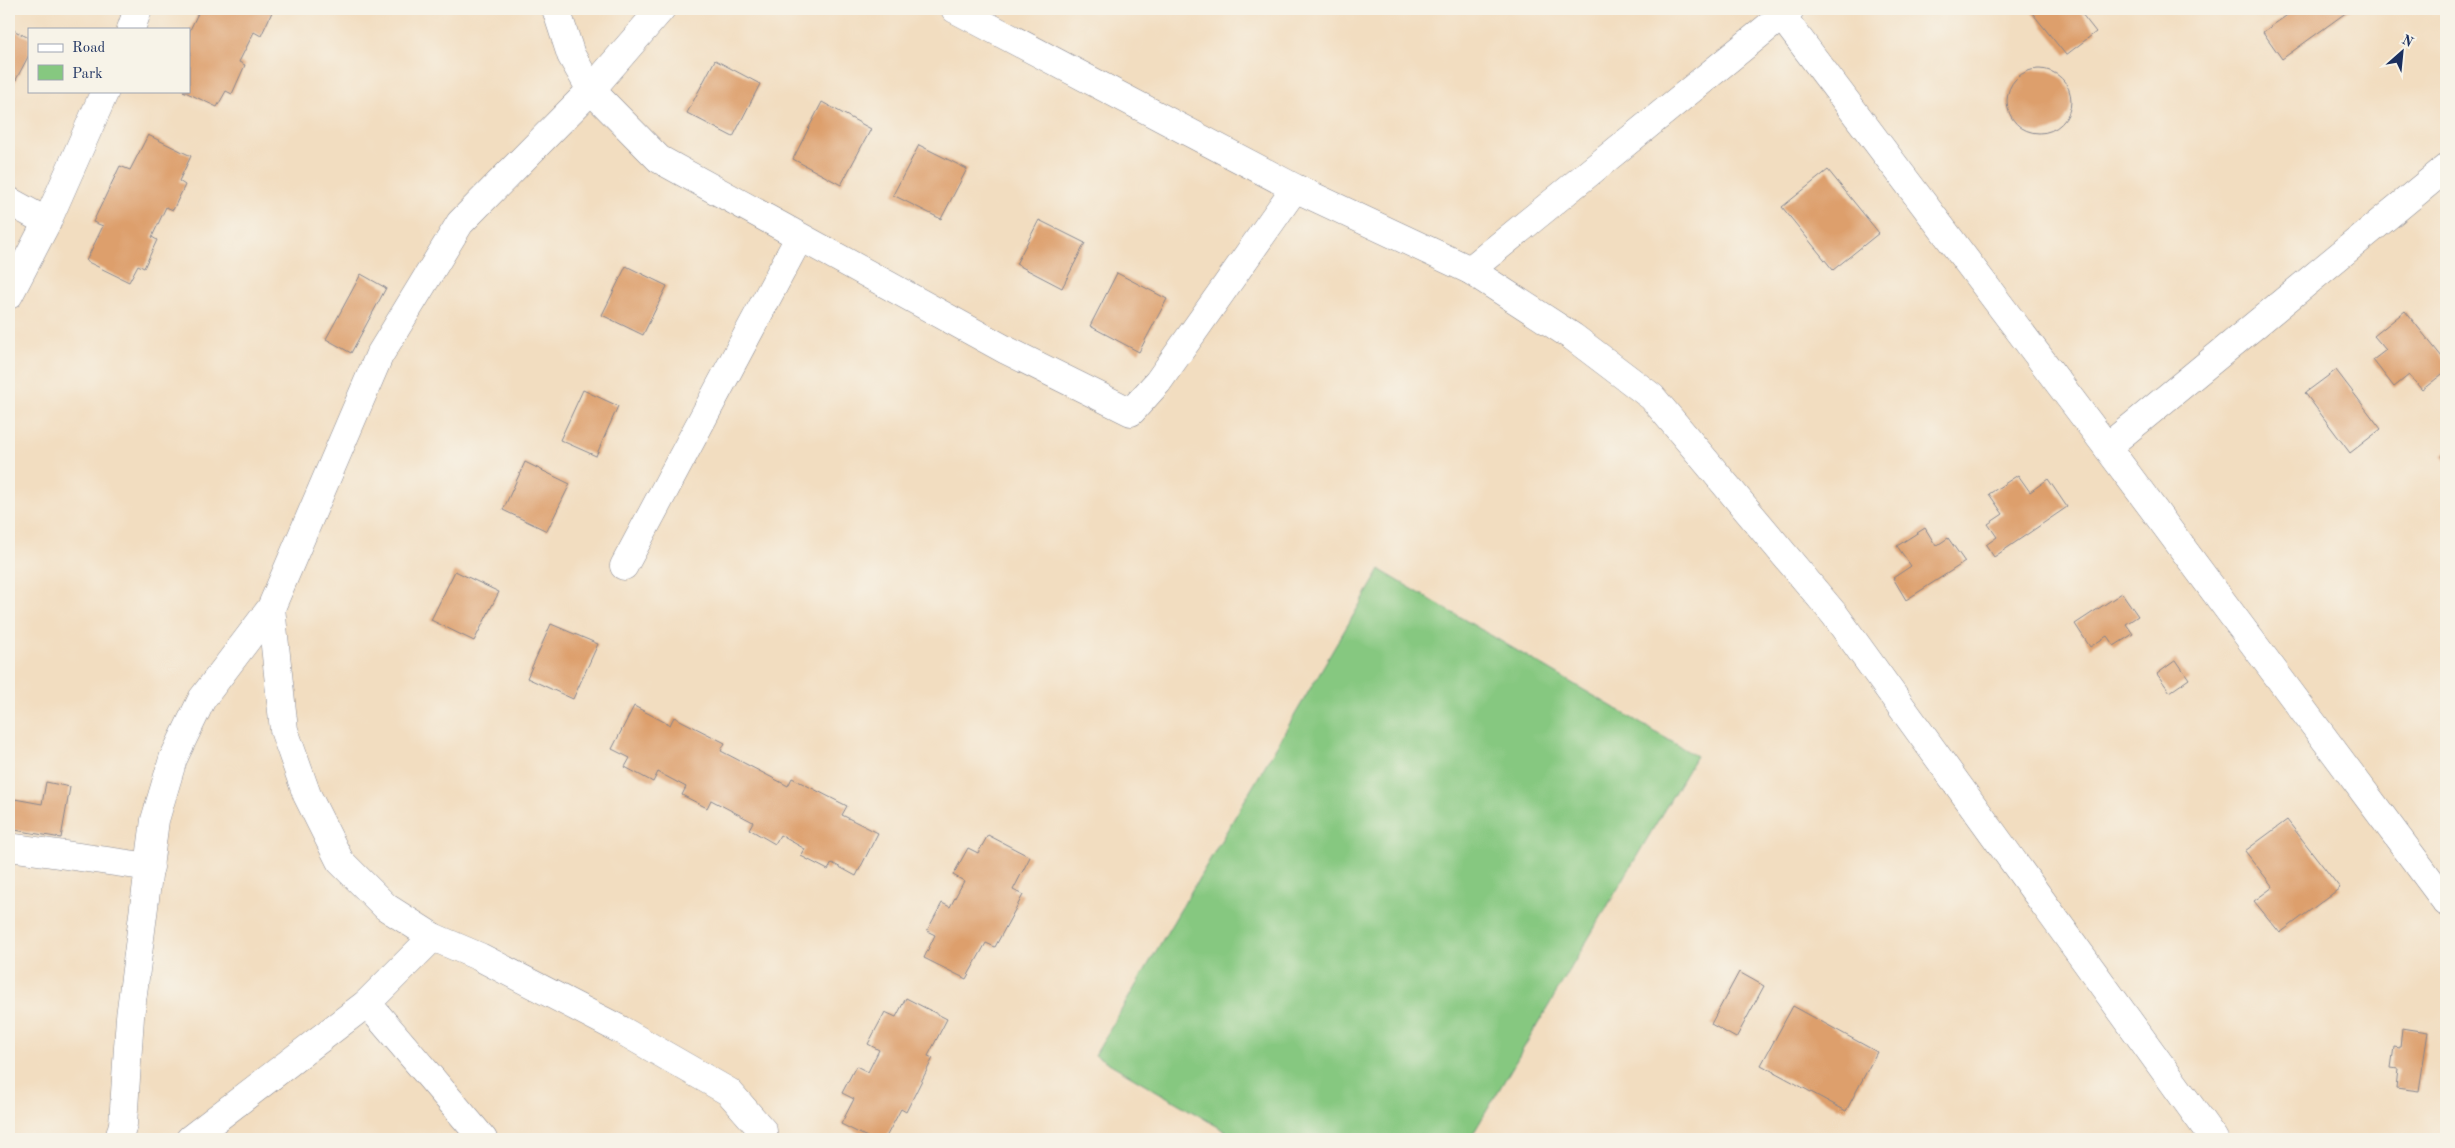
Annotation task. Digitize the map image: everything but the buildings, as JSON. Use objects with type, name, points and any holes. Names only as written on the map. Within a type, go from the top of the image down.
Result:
[{"type":"street","points":[[131,28],[138,9]]},
{"type":"street","points":[[556,9],[571,56],[591,90],[659,160],[1006,350],[1131,412],[1158,382],[1295,188]]},
{"type":"street","points":[[120,1139],[123,1124],[130,1017],[155,820],[174,759],[202,699],[272,608],[379,356],[460,223],[591,90],[661,9]]},
{"type":"street","points":[[955,9],[1295,188],[1470,270],[1573,337],[1652,397],[1835,615],[2214,1139]]},
{"type":"street","points":[[1470,270],[1786,12],[2446,902]]},
{"type":"street","points":[[9,295],[47,222],[105,92]]},
{"type":"street","points":[[2107,447],[2446,168]]},
{"type":"street","points":[[9,201],[47,222]]},
{"type":"street","points":[[624,566],[799,238]]},
{"type":"street","points":[[272,608],[284,730],[307,795],[340,861],[386,907],[433,937],[480,957],[621,1030],[729,1092],[763,1131],[763,1139]]},
{"type":"street","points":[[9,847],[150,867]]},
{"type":"street","points":[[190,1139],[367,1003],[433,937]]},
{"type":"street","points":[[367,1003],[484,1139]]},
{"type":"green space","points":[[1380,570],[1696,756],[1470,1139],[1239,1139],[1095,1055]]}]
